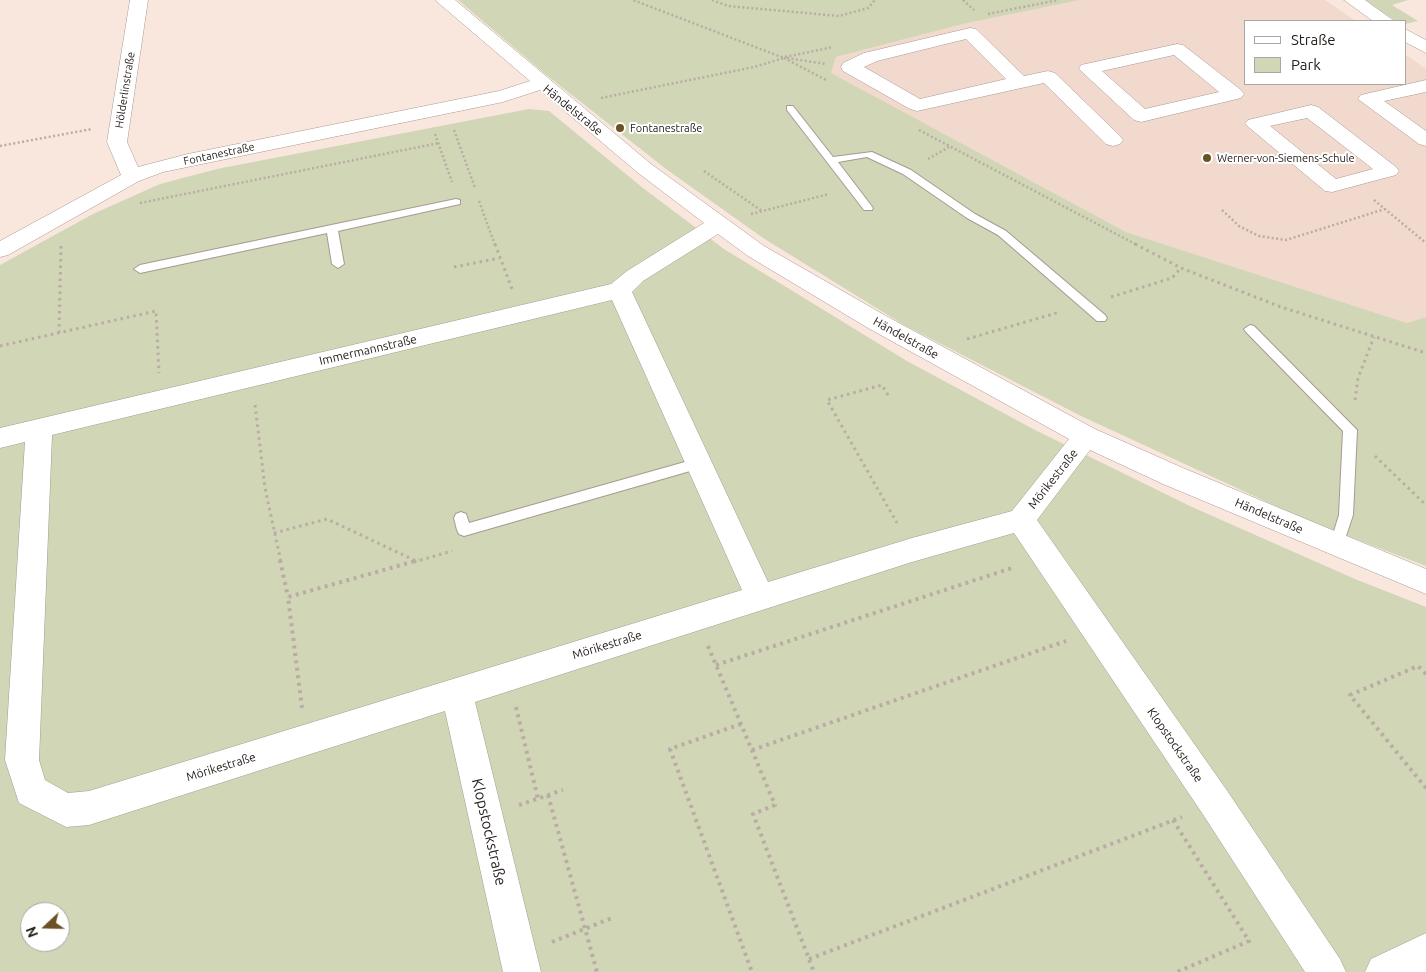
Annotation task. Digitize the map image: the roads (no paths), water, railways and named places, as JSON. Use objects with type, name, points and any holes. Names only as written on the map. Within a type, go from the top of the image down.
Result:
[{"type":"street","name":"Hölderlinstraße","points":[[132,177],[117,142],[139,0]]},
{"type":"street","name":"Händelstraße","points":[[444,0],[541,84],[651,174],[756,251],[877,322],[1086,436],[1173,476],[1426,582]]},
{"type":"street","points":[[1353,0],[1383,20]]},
{"type":"street","points":[[1020,82],[970,33],[871,57],[850,67],[917,106],[1048,77],[1113,140]]},
{"type":"street","points":[[1406,35],[1426,48]]},
{"type":"street","points":[[1178,49],[1234,94],[1222,97],[1142,116],[1088,68],[1178,49]]},
{"type":"street","name":"Fontanestraße","points":[[0,250],[132,177],[188,160],[503,96],[541,84]]},
{"type":"street","points":[[1426,86],[1368,99],[1426,140]]},
{"type":"street","points":[[1222,97],[1255,124],[1332,186],[1389,171],[1311,111],[1255,124]]},
{"type":"street","points":[[1335,130],[1360,124]]},
{"type":"street","name":"Immermannstraße","points":[[0,438],[619,290],[635,276],[719,224]]},
{"type":"street","points":[[619,290],[760,597]]},
{"type":"street","name":"Mörikestraße","points":[[39,429],[22,760],[31,791],[66,810],[89,808],[912,550],[1021,520],[1086,436]]},
{"type":"street","name":"Klopstockstraße","points":[[1021,520],[1216,804],[1327,972]]},
{"type":"street","name":"Klopstockstraße","points":[[457,692],[520,963]]},
{"type":"street","points":[[1384,972],[1426,952]]},
{"type":"lane","points":[[790,108],[833,160],[868,208]]},
{"type":"lane","points":[[833,160],[868,154],[907,172],[971,216],[1002,233],[1101,318]]},
{"type":"lane","points":[[140,269],[456,202]]},
{"type":"lane","points":[[332,229],[338,264]]},
{"type":"lane","points":[[1250,329],[1350,430],[1346,515],[1337,544]]},
{"type":"lane","points":[[461,518],[464,530],[699,463]]},
{"type":"place","name":"Fontanestraße","points":[[620,128]]},
{"type":"place","name":"Werner-von-Siemens-Schule","points":[[1207,158]]}]
